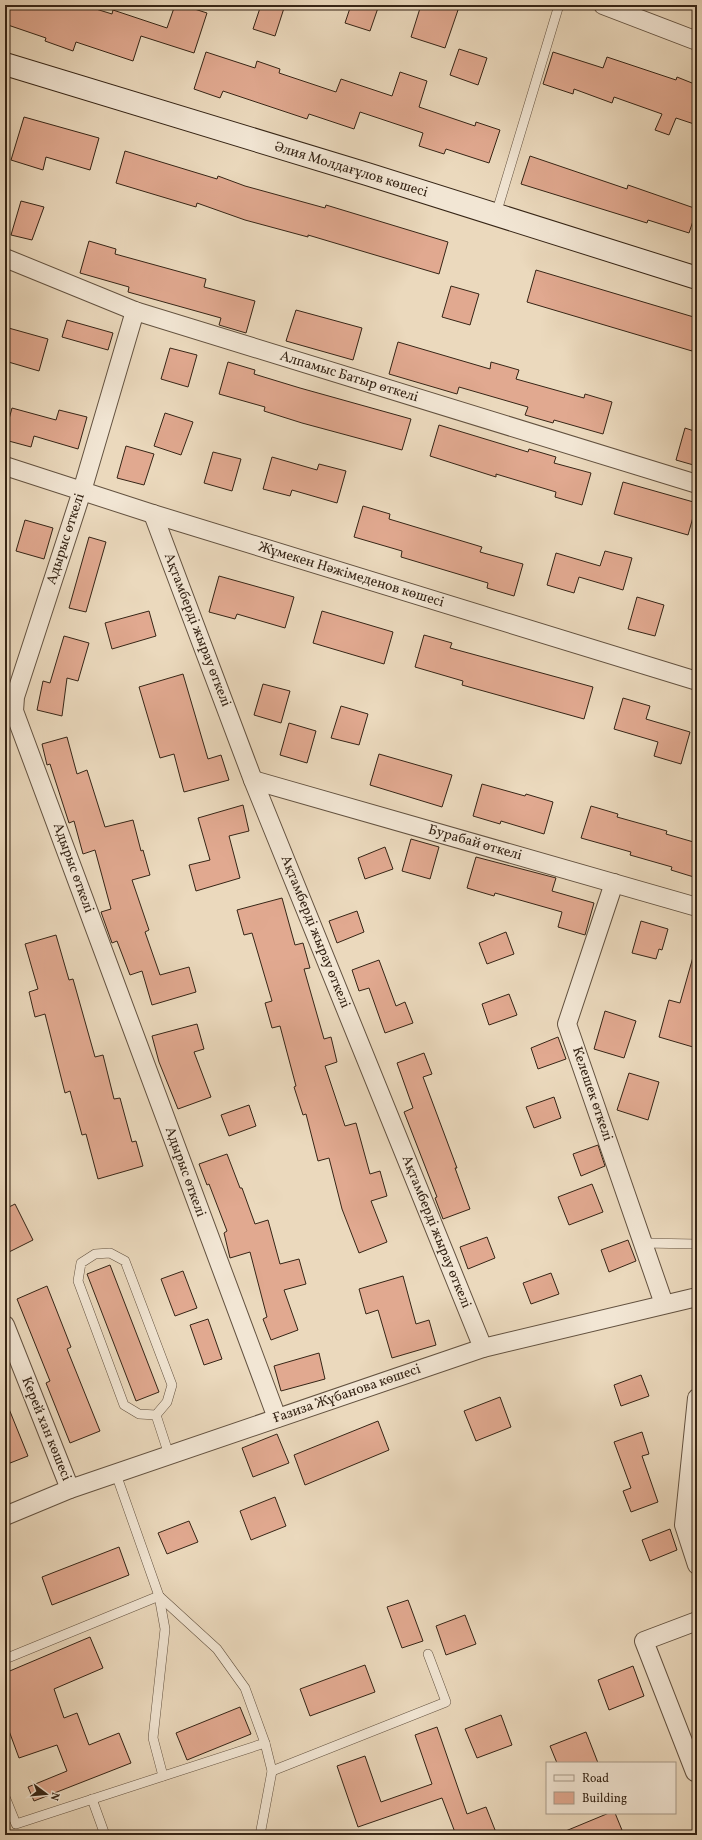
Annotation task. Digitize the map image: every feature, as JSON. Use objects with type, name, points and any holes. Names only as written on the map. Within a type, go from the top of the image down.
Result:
[{"type":"main road","name":"Әлия Молдағұлов көшесі","points":[[5,64],[367,174],[697,278]]},
{"type":"street","points":[[603,5],[697,41]]},
{"type":"street","name":"Алпамыс Батыр өткелі","points":[[5,258],[135,311],[697,484]]},
{"type":"street","name":"Адырыс өткелі","points":[[135,311],[82,491],[10,695],[14,711],[277,1418]]},
{"type":"street","name":"Жұмекен Нәжімеденов көшесі","points":[[5,466],[152,514],[697,682]]},
{"type":"street","name":"Ақтамберді жырау өткелі","points":[[152,514],[253,780],[483,1348]]},
{"type":"street","name":"Бурабай өткелі","points":[[253,780],[697,907]]},
{"type":"street","name":"Келешек өткелі","points":[[614,883],[568,1024],[664,1304]]},
{"type":"street","name":"Ғазиза Жұбанова көшесі","points":[[5,1516],[70,1489],[483,1348],[697,1296]]},
{"type":"street","name":"Керей хан көшесі","points":[[5,1325],[70,1489]]},
{"type":"street","points":[[697,1398],[684,1525],[697,1565]]},
{"type":"street","points":[[695,1772],[644,1641],[697,1621]]},
{"type":"lane","points":[[496,215],[559,5]]},
{"type":"lane","points":[[643,1243],[697,1244]]},
{"type":"lane","points":[[110,1253],[125,1261],[128,1268],[172,1385],[167,1402],[156,1415],[139,1414],[124,1405],[78,1280],[81,1264],[95,1254],[110,1253]]},
{"type":"lane","points":[[156,1415],[170,1455]]},
{"type":"lane","points":[[116,1474],[158,1596],[165,1629],[153,1738],[163,1776]]},
{"type":"lane","points":[[5,1659],[158,1596]]},
{"type":"lane","points":[[158,1596],[217,1649],[245,1688],[265,1743],[272,1771],[260,1835]]},
{"type":"lane","points":[[272,1771],[446,1702],[428,1654]]},
{"type":"lane","points":[[5,1797],[16,1824],[265,1743]]},
{"type":"lane","points":[[92,1799],[106,1835]]},
{"type":"building","points":[[5,5],[83,5],[112,14],[113,10],[167,28],[175,5],[182,5],[207,13],[194,53],[141,36],[133,61],[76,42],[73,51],[45,41],[46,38],[5,24]]},
{"type":"building","points":[[261,5],[285,5],[275,36],[253,29]]},
{"type":"building","points":[[351,5],[379,5],[370,31],[345,23]]},
{"type":"building","points":[[421,5],[443,5],[458,10],[445,48],[411,37]]},
{"type":"building","points":[[459,49],[487,58],[478,85],[450,75]]},
{"type":"building","points":[[206,52],[255,68],[257,61],[280,69],[279,73],[336,92],[341,79],[392,96],[400,72],[427,81],[419,107],[475,126],[476,122],[500,130],[489,163],[446,149],[444,154],[419,146],[423,133],[360,112],[354,129],[309,114],[307,119],[223,91],[220,98],[194,89]]},
{"type":"building","points":[[553,52],[603,68],[607,57],[676,80],[677,77],[697,85],[697,125],[676,118],[669,135],[655,130],[662,114],[614,97],[612,103],[574,89],[573,94],[543,84]]},
{"type":"building","points":[[24,117],[99,138],[90,170],[46,157],[43,170],[11,160]]},
{"type":"building","points":[[125,151],[217,179],[218,176],[245,186],[325,208],[326,205],[448,242],[439,274],[308,235],[308,237],[245,220],[197,203],[196,207],[116,183]]},
{"type":"building","points":[[530,156],[627,189],[628,185],[697,209],[689,233],[648,220],[647,223],[521,184]]},
{"type":"building","points":[[21,201],[44,207],[32,240],[11,235]]},
{"type":"building","points":[[89,241],[116,249],[115,254],[206,279],[204,287],[255,301],[246,333],[219,325],[221,318],[128,292],[129,287],[80,273]]},
{"type":"building","points":[[536,270],[697,318],[697,332],[692,351],[527,302]]},
{"type":"building","points":[[451,286],[479,294],[470,325],[442,317]]},
{"type":"building","points":[[296,310],[362,328],[353,360],[286,341]]},
{"type":"building","points":[[67,320],[113,333],[108,350],[62,337]]},
{"type":"building","points":[[5,327],[48,339],[39,371],[5,361]]},
{"type":"building","points":[[398,342],[490,369],[491,362],[519,370],[516,379],[584,398],[585,394],[612,402],[603,434],[554,420],[553,423],[525,415],[528,407],[459,387],[457,394],[389,374]]},
{"type":"building","points":[[170,348],[197,355],[188,387],[161,379]]},
{"type":"building","points":[[228,362],[255,370],[254,374],[411,419],[402,450],[302,423],[264,411],[265,407],[219,394]]},
{"type":"building","points":[[12,408],[56,420],[59,410],[87,417],[78,449],[34,436],[31,447],[5,440],[5,434]]},
{"type":"building","points":[[165,413],[193,422],[181,455],[154,446]]},
{"type":"building","points":[[439,425],[528,452],[529,449],[556,457],[554,463],[591,473],[582,505],[555,497],[556,492],[496,474],[496,477],[430,456]]},
{"type":"building","points":[[685,428],[697,432],[697,466],[676,460]]},
{"type":"building","points":[[126,446],[154,454],[144,485],[117,478]]},
{"type":"building","points":[[213,452],[241,459],[232,491],[204,483]]},
{"type":"building","points":[[272,457],[317,470],[319,464],[346,471],[337,503],[292,490],[290,496],[263,489]]},
{"type":"building","points":[[623,482],[697,503],[688,535],[614,514]]},
{"type":"building","points":[[363,506],[390,514],[389,519],[482,547],[480,552],[523,564],[514,596],[487,588],[488,583],[401,557],[402,551],[354,537]]},
{"type":"building","points":[[25,520],[53,528],[44,559],[16,551]]},
{"type":"building","points":[[89,537],[106,542],[86,612],[69,608]]},
{"type":"building","points":[[605,551],[632,558],[623,590],[579,577],[574,593],[547,585],[556,553],[600,566]]},
{"type":"building","points":[[219,576],[294,597],[285,628],[237,614],[235,619],[209,612]]},
{"type":"building","points":[[637,597],[664,605],[655,636],[628,629]]},
{"type":"building","points":[[149,611],[156,636],[112,649],[105,623]]},
{"type":"building","points":[[322,611],[393,632],[384,664],[313,643]]},
{"type":"building","points":[[424,635],[452,643],[450,648],[593,687],[584,719],[462,685],[463,681],[415,667]]},
{"type":"building","points":[[64,636],[89,643],[78,681],[67,678],[62,716],[37,710],[43,681],[50,683]]},
{"type":"building","points":[[183,674],[208,759],[221,755],[229,780],[184,792],[174,754],[160,758],[139,687]]},
{"type":"building","points":[[263,684],[290,691],[281,723],[254,715]]},
{"type":"building","points":[[623,698],[650,706],[646,719],[690,732],[681,764],[654,756],[658,742],[614,729]]},
{"type":"building","points":[[341,706],[368,714],[359,745],[331,738]]},
{"type":"building","points":[[289,723],[316,731],[307,763],[280,755]]},
{"type":"building","points":[[67,737],[77,774],[87,770],[105,827],[133,820],[141,851],[143,850],[150,875],[132,880],[149,930],[145,932],[160,975],[189,967],[196,992],[152,1005],[142,971],[130,975],[117,941],[112,943],[101,912],[111,909],[95,850],[83,854],[74,821],[69,823],[50,764],[47,765],[42,744]]},
{"type":"building","points":[[379,754],[452,775],[442,807],[370,785]]},
{"type":"building","points":[[482,784],[553,802],[544,834],[501,821],[500,824],[473,816]]},
{"type":"building","points":[[243,805],[249,831],[229,836],[240,878],[196,891],[189,865],[210,860],[198,818]]},
{"type":"building","points":[[591,806],[618,814],[617,817],[667,831],[666,834],[697,843],[697,878],[671,870],[672,867],[630,855],[631,852],[581,838]]},
{"type":"building","points":[[411,839],[439,847],[430,879],[402,871]]},
{"type":"building","points":[[385,847],[393,869],[365,879],[358,858]]},
{"type":"building","points":[[476,857],[556,878],[552,891],[594,903],[585,935],[558,927],[562,912],[495,893],[494,896],[467,888]]},
{"type":"building","points":[[282,898],[295,945],[303,943],[310,968],[304,969],[324,1039],[331,1037],[337,1062],[325,1066],[345,1126],[356,1123],[370,1174],[380,1171],[387,1196],[371,1201],[387,1242],[359,1253],[342,1209],[329,1158],[318,1161],[306,1114],[303,1115],[294,1087],[296,1086],[280,1026],[272,1028],[265,1003],[272,1001],[252,933],[244,935],[237,910]]},
{"type":"building","points":[[357,911],[364,932],[337,943],[329,921]]},
{"type":"building","points":[[641,921],[668,929],[662,950],[659,949],[656,959],[632,953]]},
{"type":"building","points":[[506,932],[514,954],[487,964],[479,943]]},
{"type":"building","points":[[56,935],[69,980],[73,979],[95,1057],[103,1055],[114,1099],[120,1098],[132,1142],[136,1141],[143,1166],[98,1179],[86,1134],[82,1135],[70,1091],[65,1093],[45,1014],[35,1017],[29,992],[38,989],[25,944]]},
{"type":"building","points":[[693,957],[697,957],[697,1034],[693,1047],[659,1037],[669,1000],[680,1003]]},
{"type":"building","points":[[379,960],[396,1006],[405,1002],[413,1023],[385,1033],[369,988],[359,991],[352,970]]},
{"type":"building","points":[[509,994],[517,1015],[489,1025],[482,1004]]},
{"type":"building","points":[[605,1011],[636,1021],[624,1058],[594,1049]]},
{"type":"building","points":[[197,1024],[204,1049],[194,1052],[211,1097],[178,1109],[159,1062],[152,1036]]},
{"type":"building","points":[[558,1037],[566,1059],[538,1069],[531,1048]]},
{"type":"building","points":[[424,1053],[432,1074],[423,1077],[457,1168],[455,1168],[470,1209],[443,1219],[435,1198],[437,1197],[404,1112],[413,1108],[397,1063]]},
{"type":"building","points":[[629,1073],[659,1082],[648,1120],[617,1110]]},
{"type":"building","points":[[554,1097],[561,1118],[534,1128],[526,1107]]},
{"type":"building","points":[[249,1105],[256,1126],[229,1136],[221,1115]]},
{"type":"building","points":[[598,1145],[605,1166],[581,1176],[573,1154]]},
{"type":"building","points":[[227,1154],[240,1188],[242,1188],[255,1224],[268,1220],[280,1264],[299,1259],[306,1284],[284,1290],[298,1330],[271,1340],[263,1319],[267,1317],[250,1252],[230,1258],[224,1233],[227,1231],[209,1184],[207,1185],[199,1164]]},
{"type":"building","points":[[592,1184],[603,1212],[569,1225],[558,1197]]},
{"type":"building","points":[[15,1204],[33,1240],[5,1254],[5,1209]]},
{"type":"building","points":[[487,1237],[495,1258],[468,1269],[460,1247]]},
{"type":"building","points":[[628,1240],[636,1261],[609,1272],[601,1250]]},
{"type":"building","points":[[110,1265],[159,1392],[136,1401],[87,1274]]},
{"type":"building","points":[[183,1271],[197,1308],[175,1316],[161,1279]]},
{"type":"building","points":[[551,1273],[559,1294],[531,1304],[523,1283]]},
{"type":"building","points":[[403,1276],[416,1324],[429,1320],[436,1345],[392,1358],[378,1310],[366,1314],[359,1289]]},
{"type":"building","points":[[47,1286],[71,1347],[67,1349],[100,1431],[70,1443],[46,1383],[50,1381],[17,1299]]},
{"type":"building","points":[[208,1319],[222,1359],[204,1365],[190,1325]]},
{"type":"building","points":[[319,1353],[325,1379],[281,1391],[274,1366]]},
{"type":"building","points":[[641,1375],[649,1396],[621,1406],[614,1385]]},
{"type":"building","points":[[500,1397],[511,1427],[476,1441],[464,1411]]},
{"type":"building","points":[[5,1399],[28,1456],[5,1465]]},
{"type":"building","points":[[378,1421],[389,1450],[305,1485],[294,1455]]},
{"type":"building","points":[[642,1432],[649,1454],[642,1456],[658,1502],[631,1512],[623,1491],[631,1488],[614,1442]]},
{"type":"building","points":[[277,1434],[289,1463],[253,1477],[242,1448]]},
{"type":"building","points":[[275,1497],[286,1526],[251,1540],[240,1511]]},
{"type":"building","points":[[189,1521],[198,1542],[167,1554],[158,1533]]},
{"type":"building","points":[[670,1529],[677,1550],[650,1561],[642,1540]]},
{"type":"building","points":[[119,1547],[129,1575],[52,1605],[42,1577]]},
{"type":"building","points":[[408,1600],[423,1641],[402,1648],[387,1607]]},
{"type":"building","points":[[465,1615],[476,1644],[446,1655],[436,1626]]},
{"type":"building","points":[[90,1637],[103,1668],[54,1689],[64,1718],[77,1713],[89,1745],[119,1733],[131,1763],[34,1801],[28,1787],[67,1771],[57,1745],[19,1758],[5,1720],[5,1673]]},
{"type":"building","points":[[365,1665],[375,1692],[310,1716],[300,1689]]},
{"type":"building","points":[[633,1666],[644,1696],[609,1710],[598,1680]]},
{"type":"building","points":[[240,1707],[251,1734],[187,1760],[176,1733]]},
{"type":"building","points":[[501,1715],[512,1745],[477,1758],[465,1729]]},
{"type":"building","points":[[437,1727],[467,1814],[486,1807],[497,1835],[456,1835],[442,1798],[358,1827],[337,1766],[365,1756],[381,1802],[432,1784],[415,1735]]},
{"type":"building","points":[[586,1732],[598,1762],[557,1762],[550,1746]]},
{"type":"building","points":[[607,1814],[615,1814],[624,1835],[556,1835]]}]
